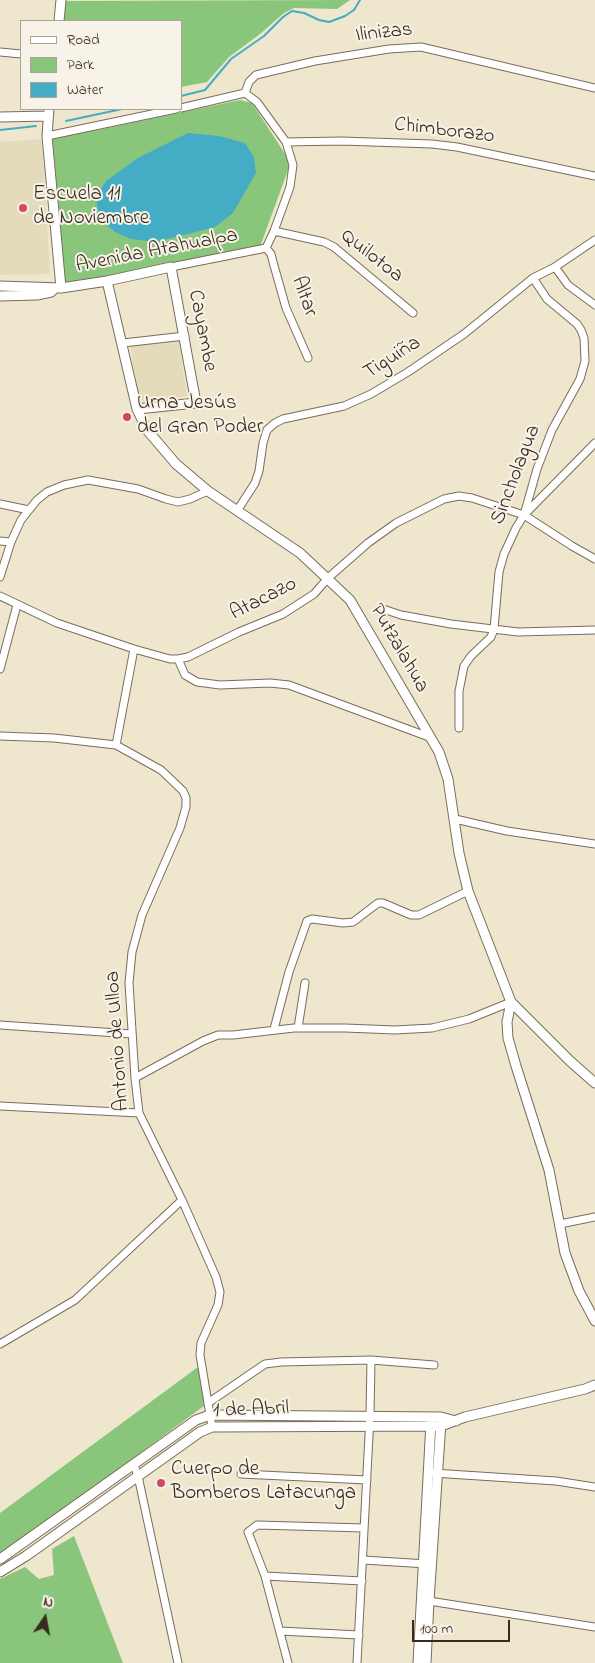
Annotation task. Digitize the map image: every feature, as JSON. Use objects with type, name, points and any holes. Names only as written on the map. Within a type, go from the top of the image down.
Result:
[{"type":"street","points":[[59,20],[61,0]]},
{"type":"street","name":"Ilinizas","points":[[245,93],[256,75],[315,61],[389,49],[421,47],[595,88]]},
{"type":"street","points":[[0,52],[20,54]]},
{"type":"street","points":[[182,108],[245,93],[257,102],[286,142],[293,164],[293,176],[274,231],[266,248]]},
{"type":"street","points":[[47,135],[171,110]]},
{"type":"street","points":[[48,116],[47,135],[58,288]]},
{"type":"street","points":[[0,118],[48,116]]},
{"type":"street","points":[[0,122],[48,116]]},
{"type":"street","name":"Chimborazo","points":[[286,142],[341,141],[432,144],[457,147],[595,176]]},
{"type":"street","name":"Quilotoa","points":[[274,231],[324,242],[334,247],[413,313]]},
{"type":"street","name":"Tiguiña","points":[[237,510],[255,483],[267,430],[275,423],[283,419],[344,406],[371,394],[408,372],[464,334],[533,278],[555,267],[595,240]]},
{"type":"street","name":"Avenida Atahualpa","points":[[0,286],[46,286],[58,288],[107,281],[266,248]]},
{"type":"street","name":"Altar","points":[[266,248],[273,262],[286,308],[308,358]]},
{"type":"street","name":"Cayambe","points":[[137,409],[196,403],[171,267]]},
{"type":"street","points":[[555,267],[568,285],[595,305]]},
{"type":"street","name":"Sincholagua","points":[[494,629],[499,572],[504,554],[524,516],[537,469],[552,430],[580,378],[585,361],[584,338],[581,330],[577,324],[547,299],[533,278]]},
{"type":"street","name":"Putzalahua","points":[[107,281],[137,409],[147,430],[176,464],[208,490],[300,553],[350,600],[438,752],[448,779],[459,853],[468,891],[511,1002],[570,1061],[595,1083]]},
{"type":"street","name":"Avenida Atahualpa","points":[[0,296],[37,295],[51,292],[58,288]]},
{"type":"street","points":[[123,344],[185,336]]},
{"type":"street","points":[[524,516],[595,443]]},
{"type":"street","points":[[0,577],[11,542],[21,520],[47,492],[64,485],[88,480],[138,489],[178,502],[190,499],[208,490]]},
{"type":"street","name":"Atacazo","points":[[178,659],[188,657],[239,632],[283,614],[314,594],[328,578],[368,543],[396,523],[444,499],[459,496],[472,498],[524,516],[595,559]]},
{"type":"street","points":[[0,504],[29,510]]},
{"type":"street","points":[[0,541],[11,542]]},
{"type":"street","points":[[0,596],[57,623],[134,649],[170,659],[178,659],[185,675],[197,682],[220,684],[270,682],[289,685],[429,736]]},
{"type":"street","points":[[0,669],[17,605]]},
{"type":"street","points":[[383,609],[401,615],[432,621],[518,632],[595,630]]},
{"type":"street","points":[[459,728],[460,682],[464,666],[491,637],[494,629]]},
{"type":"street","points":[[0,736],[54,738],[116,745],[134,649]]},
{"type":"street","name":"Antonio de Ulloa","points":[[116,745],[161,770],[182,791],[186,798],[186,807],[180,828],[142,915],[132,952],[129,983],[139,1113],[182,1200],[216,1277],[220,1292],[218,1305],[201,1343],[200,1355],[212,1427]]},
{"type":"street","points":[[455,819],[507,831],[595,844]]},
{"type":"street","points":[[274,1029],[289,972],[307,921],[312,918],[343,923],[354,922],[378,903],[384,903],[411,916],[419,915],[468,891]]},
{"type":"street","points":[[298,1028],[305,983]]},
{"type":"street","points":[[135,1078],[203,1040],[218,1035],[298,1028],[395,1030],[432,1028],[469,1019],[511,1002]]},
{"type":"street","points":[[511,1002],[507,1022],[508,1038],[543,1148],[565,1253],[595,1321]]},
{"type":"street","points":[[0,1025],[132,1034]]},
{"type":"street","points":[[0,1106],[139,1113]]},
{"type":"street","points":[[0,1344],[74,1300],[92,1286],[182,1200]]},
{"type":"street","points":[[560,1224],[595,1217]]},
{"type":"street","points":[[208,1402],[264,1364],[371,1360],[434,1366]]},
{"type":"street","points":[[358,1663],[370,1426],[371,1360]]},
{"type":"street","name":"1 de Abril","points":[[0,1572],[26,1556],[200,1432],[212,1427],[370,1426],[456,1421],[595,1385]]},
{"type":"street","name":"1 de Abril","points":[[0,1559],[196,1420],[210,1415],[370,1416],[436,1422]]},
{"type":"street","points":[[418,1663],[434,1473],[436,1422]]},
{"type":"street","points":[[134,1465],[138,1476],[178,1663]]},
{"type":"street","points":[[434,1473],[556,1481],[595,1487]]},
{"type":"street","points":[[241,1474],[367,1480]]},
{"type":"street","points":[[288,1663],[265,1576],[248,1532],[257,1524],[364,1528]]},
{"type":"street","points":[[363,1560],[427,1564]]},
{"type":"street","points":[[426,1663],[429,1601],[427,1564]]},
{"type":"street","points":[[265,1576],[362,1581]]},
{"type":"street","points":[[429,1601],[595,1627]]},
{"type":"street","points":[[280,1631],[359,1635]]},
{"type":"shaded area","name":"Escuela 11 de Noviembre","points":[[42,139],[50,274],[0,275],[0,142]]},
{"type":"shaded area","points":[[178,337],[187,396],[139,404],[130,344]]},
{"type":"green space","points":[[350,0],[337,9],[294,8],[284,13],[229,57],[207,82],[182,87],[182,20],[62,20],[64,1]]},
{"type":"green space","points":[[240,100],[252,103],[289,160],[288,170],[260,247],[64,284],[58,195],[47,134],[98,130]]},
{"type":"green space","points":[[202,1364],[208,1403],[0,1556],[0,1513]]},
{"type":"green space","points":[[74,1536],[123,1663],[0,1663],[0,1579],[25,1567],[39,1579],[54,1575],[52,1549]]},
{"type":"water","points":[[188,133],[219,136],[245,143],[254,157],[256,173],[233,213],[215,227],[156,242],[131,239],[115,232],[103,222],[98,212],[96,197],[106,181],[138,158]]},
{"type":"waterway","points":[[182,96],[205,90],[231,59],[264,36],[283,17],[292,11],[304,13],[319,20],[329,22],[345,16],[354,10],[360,0]]},
{"type":"waterway","points":[[66,121],[117,110]]},
{"type":"waterway","points":[[0,130],[36,126]]},
{"type":"place","name":"Escuela 11 de Noviembre","points":[[23,208]]},
{"type":"place","name":"Urna Jesús del Gran Poder","points":[[127,417]]},
{"type":"place","name":"Cuerpo de Bomberos Latacunga","points":[[161,1483]]}]
